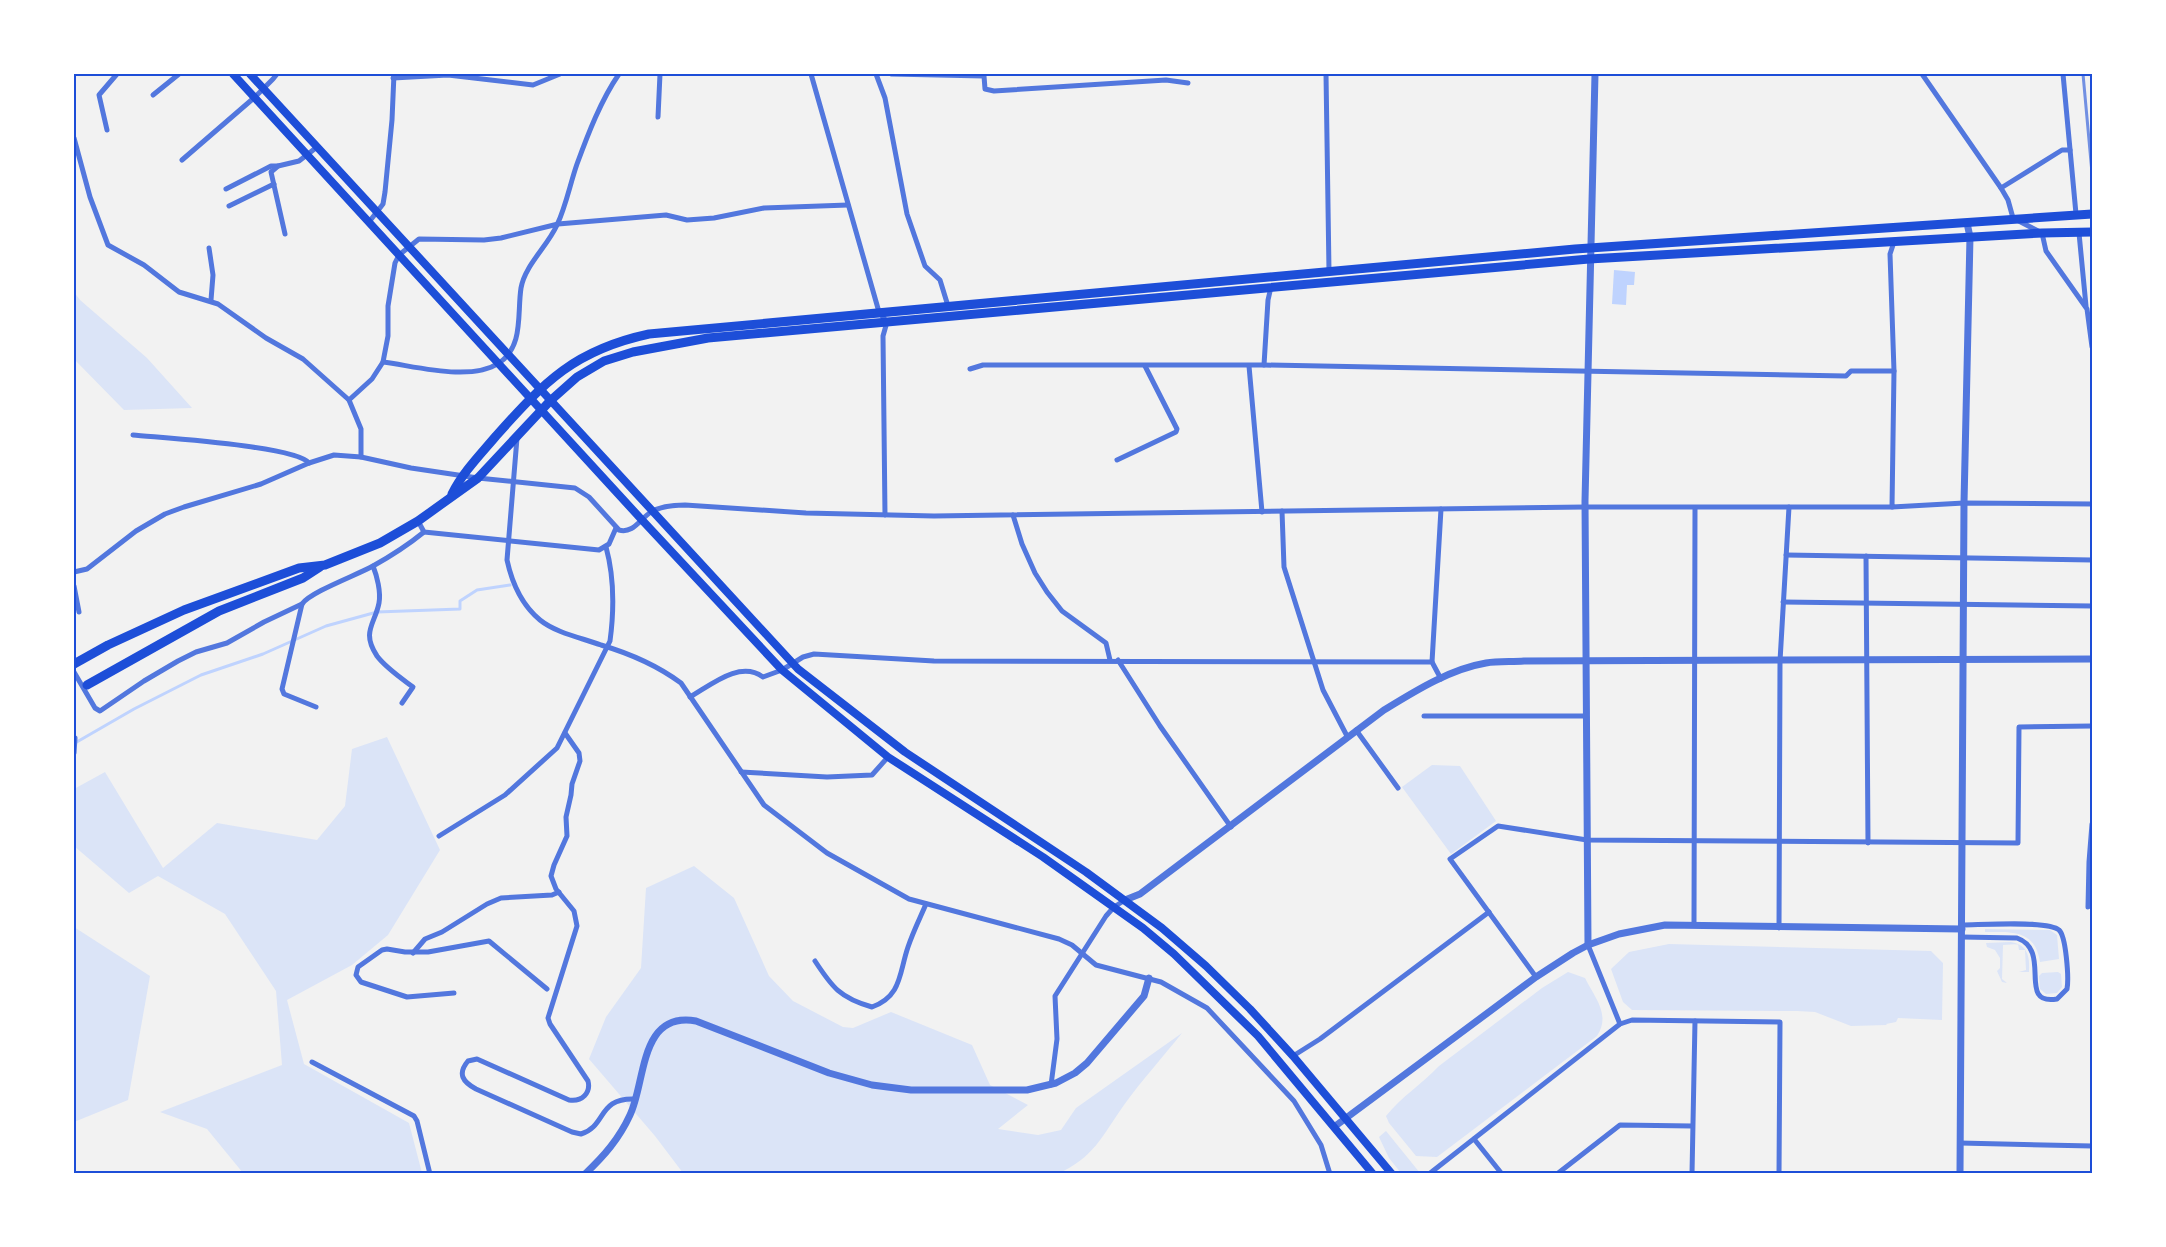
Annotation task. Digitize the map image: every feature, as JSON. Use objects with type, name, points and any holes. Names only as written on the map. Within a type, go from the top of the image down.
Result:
[{"type":"highway","points":[[451,496],[461,476],[540,389],[567,366],[585,356],[628,339],[695,329],[1590,247],[2092,214]]},
{"type":"highway","points":[[87,686],[219,611],[303,578],[325,565],[380,543],[417,521],[478,478],[550,401],[577,377],[610,359],[644,349],[708,338],[1589,259],[2092,232]]},
{"type":"highway","points":[[74,668],[165,618],[299,568],[325,565]]},
{"type":"main road","points":[[233,74],[782,670],[888,757],[1043,857],[1158,941],[1222,999],[1270,1050],[1373,1173]]},
{"type":"main road","points":[[250,74],[792,663],[905,752],[1125,900],[1162,928],[1206,966],[1250,1009],[1392,1173]]},
{"type":"street","points":[[107,130],[99,95],[117,74]]},
{"type":"street","points":[[153,95],[179,74]]},
{"type":"street","points":[[182,160],[255,98],[277,74]]},
{"type":"street","points":[[369,222],[378,213],[382,204],[388,162],[393,76],[448,75],[533,85],[560,74]]},
{"type":"street","points":[[383,362],[461,373],[479,371],[498,364],[508,354],[516,342],[521,288],[525,274],[545,248],[558,224],[588,137],[619,74]]},
{"type":"street","points":[[658,117],[660,74]]},
{"type":"street","points":[[811,74],[879,312],[887,322],[883,336],[885,515]]},
{"type":"street","points":[[876,74],[885,98],[907,214],[925,267],[940,280],[948,306]]},
{"type":"street","points":[[891,74],[984,76],[985,89],[994,91],[1166,80],[1188,83]]},
{"type":"street","points":[[1326,74],[1329,271]]},
{"type":"street","points":[[1594,74],[1585,507],[1588,945],[1620,1024]]},
{"type":"street","points":[[1922,74],[2001,188],[2008,200],[2013,218],[2042,233],[2046,251],[2086,309]]},
{"type":"street","points":[[2063,74],[2076,214]]},
{"type":"street","points":[[74,138],[90,197],[108,245],[144,265],[179,292],[211,300],[266,338],[303,359],[349,400],[361,429],[361,457]]},
{"type":"street","points":[[226,189],[271,166],[299,162],[317,147]]},
{"type":"street","points":[[2001,188],[2062,150],[2070,150]]},
{"type":"street","points":[[278,166],[271,172],[285,234]]},
{"type":"street","points":[[229,206],[274,184]]},
{"type":"street","points":[[349,400],[372,379],[383,362],[388,336],[391,281],[399,255],[419,239],[484,240],[558,224],[666,215],[687,220],[714,218],[764,208],[848,205]]},
{"type":"street","points":[[1960,1173],[1964,503],[1970,237],[1967,223]]},
{"type":"street","points":[[2079,233],[2092,347]]},
{"type":"street","points":[[1892,507],[1894,371],[1890,254],[1894,242]]},
{"type":"street","points":[[209,248],[213,276],[211,300]]},
{"type":"street","points":[[1264,366],[1268,300],[1271,287]]},
{"type":"street","points":[[970,369],[983,365],[1264,366],[1846,376],[1851,371],[1894,371]]},
{"type":"street","points":[[1117,460],[1150,446],[1176,432],[1177,429],[1145,366]]},
{"type":"street","points":[[1249,366],[1262,512]]},
{"type":"street","points":[[133,435],[259,447],[300,456],[309,463]]},
{"type":"street","points":[[517,438],[507,560],[510,576],[529,609],[542,621],[556,629],[608,647],[671,675],[681,683],[764,805],[827,853],[896,893],[926,904],[1059,939],[1072,945],[1096,965],[1168,985],[1207,1008],[1283,1088],[1302,1112],[1326,1157],[1330,1173]]},
{"type":"street","points":[[74,572],[87,569],[153,520],[184,507],[261,484],[334,455],[361,457],[461,476],[580,490],[616,528],[622,531],[628,531],[652,512],[674,505],[806,513],[1013,515],[1585,507],[1892,507],[1964,503],[2092,504]]},
{"type":"street","points":[[1779,928],[1780,661],[1789,507]]},
{"type":"street","points":[[1694,924],[1695,508]]},
{"type":"street","points":[[1441,509],[1432,662],[1441,679]]},
{"type":"street","points":[[1282,511],[1284,567],[1323,690],[1347,736]]},
{"type":"street","points":[[1013,515],[1035,573],[1047,592],[1062,611],[1106,643],[1110,660]]},
{"type":"street","points":[[417,521],[424,532]]},
{"type":"street","points":[[439,836],[512,789],[557,748],[608,647],[612,625],[611,569],[606,547],[616,528]]},
{"type":"street","points":[[74,668],[95,708],[100,711],[177,661],[196,652],[227,643],[302,604],[309,597],[373,566],[424,532],[594,549],[606,547]]},
{"type":"street","points":[[1786,555],[2092,560]]},
{"type":"street","points":[[1866,556],[1868,843]]},
{"type":"street","points":[[373,566],[377,575],[379,602],[369,631],[371,644],[378,657],[413,687],[402,703]]},
{"type":"street","points":[[74,586],[79,612]]},
{"type":"street","points":[[1783,602],[2092,606]]},
{"type":"street","points":[[302,604],[282,689],[284,694],[316,706]]},
{"type":"street","points":[[690,697],[742,671],[754,670],[763,677],[814,654],[934,661],[1432,662]]},
{"type":"street","points":[[1051,1085],[1057,1039],[1053,1000],[1080,953],[1114,907],[1140,894],[1231,827],[1347,736],[1405,697],[1456,672],[1486,663],[2092,659]]},
{"type":"street","points":[[1118,660],[1160,726],[1231,827]]},
{"type":"street","points":[[1424,716],[1586,716]]},
{"type":"street","points":[[1536,977],[1450,859],[1498,826],[1587,840],[2018,843],[2019,727],[2092,726]]},
{"type":"street","points":[[1356,730],[1398,788]]},
{"type":"street","points":[[565,733],[580,759],[572,781],[567,813],[567,836],[552,873],[552,881],[574,911],[577,926],[548,1018],[588,1081],[589,1089],[587,1094],[579,1100],[569,1100],[477,1059],[468,1061],[462,1071],[462,1076],[465,1082],[477,1089],[581,1134],[591,1129],[614,1102],[621,1099],[636,1099]]},
{"type":"street","points":[[74,753],[75,738]]},
{"type":"street","points":[[741,772],[827,777],[872,776],[888,757]]},
{"type":"street","points":[[2088,907],[2092,824]]},
{"type":"street","points":[[413,953],[425,939],[442,932],[501,898],[552,895],[559,892]]},
{"type":"street","points":[[815,961],[836,990],[848,998],[872,1007],[884,1003],[892,994],[902,975],[907,948],[926,904]]},
{"type":"street","points":[[1293,1056],[1320,1039],[1489,912]]},
{"type":"street","points":[[1334,1127],[1536,977],[1588,945],[1642,929],[1694,924],[1779,928],[2043,925],[2058,929],[2064,937],[2067,989],[2058,999],[2047,1000],[2039,995],[2035,985],[2033,952],[2022,940],[1962,937]]},
{"type":"street","points":[[454,993],[407,997],[361,982],[356,975],[357,967],[382,950],[392,949],[413,953],[489,941],[547,989]]},
{"type":"street","points":[[585,1173],[606,1154],[630,1116],[653,1039],[668,1025],[683,1020],[696,1022],[829,1072],[872,1085],[912,1090],[1027,1090],[1051,1085],[1075,1073],[1098,1053],[1144,996],[1149,978]]},
{"type":"street","points":[[1429,1173],[1620,1024],[1632,1020],[1780,1022],[1779,1173]]},
{"type":"street","points":[[1692,1173],[1695,1021]]},
{"type":"street","points":[[312,1062],[414,1116],[430,1173]]},
{"type":"street","points":[[1557,1173],[1620,1125],[1692,1126]]},
{"type":"street","points":[[1474,1138],[1502,1173]]},
{"type":"street","points":[[1960,1143],[2092,1146]]},
{"type":"shaded area","points":[[74,292],[80,300],[147,358],[192,408],[124,410],[74,359]]},
{"type":"shaded area","points":[[387,737],[440,850],[388,935],[352,965],[287,1000],[304,1064],[409,1123],[422,1173],[243,1173],[207,1129],[160,1112],[282,1065],[276,991],[225,914],[158,876],[129,893],[74,846],[74,789],[105,772],[163,868],[217,823],[317,840],[345,806],[352,749]]},
{"type":"shaded area","points":[[1432,765],[1460,766],[1496,821],[1451,854],[1402,787]]},
{"type":"shaded area","points":[[694,866],[734,898],[769,976],[793,1001],[843,1027],[853,1028],[891,1012],[972,1045],[990,1085],[1028,1105],[998,1129],[1038,1135],[1061,1130],[1076,1108],[1182,1033],[1089,1153],[1070,1168],[1057,1174],[683,1173],[655,1136],[589,1059],[606,1017],[641,968],[646,888]]},
{"type":"shaded area","points":[[74,927],[150,976],[128,1100],[74,1122]]},
{"type":"shaded area","points":[[1985,929],[2050,930],[2057,935],[2059,959],[2040,962],[2033,943],[2027,938],[2013,933],[1985,932]]},
{"type":"shaded area","points":[[1986,943],[2018,944],[2003,945],[2002,979],[2007,983],[2002,982],[1997,971],[2000,968],[2000,958],[1995,950],[1987,947]]},
{"type":"shaded area","points":[[1669,944],[1931,951],[1943,963],[1942,1020],[1898,1018],[1896,1022],[1887,1025],[1851,1026],[1815,1012],[1632,1010],[1623,1002],[1611,969],[1629,952]]},
{"type":"shaded area","points":[[2025,950],[2029,961],[2029,972],[2019,972],[2026,970]]},
{"type":"shaded area","points":[[1568,972],[1585,978],[1597,1000],[1602,1021],[1597,1036],[1437,1157],[1416,1156],[1386,1116],[1439,1066],[1542,988]]},
{"type":"shaded area","points":[[2058,972],[2061,974],[2062,987],[2057,993],[2046,994],[2040,989],[2039,976],[2042,973]]},
{"type":"shaded area","points":[[1386,1131],[1420,1173],[1401,1173],[1389,1158],[1379,1137]]},
{"type":"water","points":[[1614,270],[1635,272],[1634,285],[1627,285],[1626,305],[1612,304]]},
{"type":"waterway","points":[[75,743],[134,709],[201,675],[263,654],[326,626],[377,612],[460,609],[460,601],[477,590],[510,585]]},
{"type":"railway","points":[[2083,74],[2092,173]]}]
